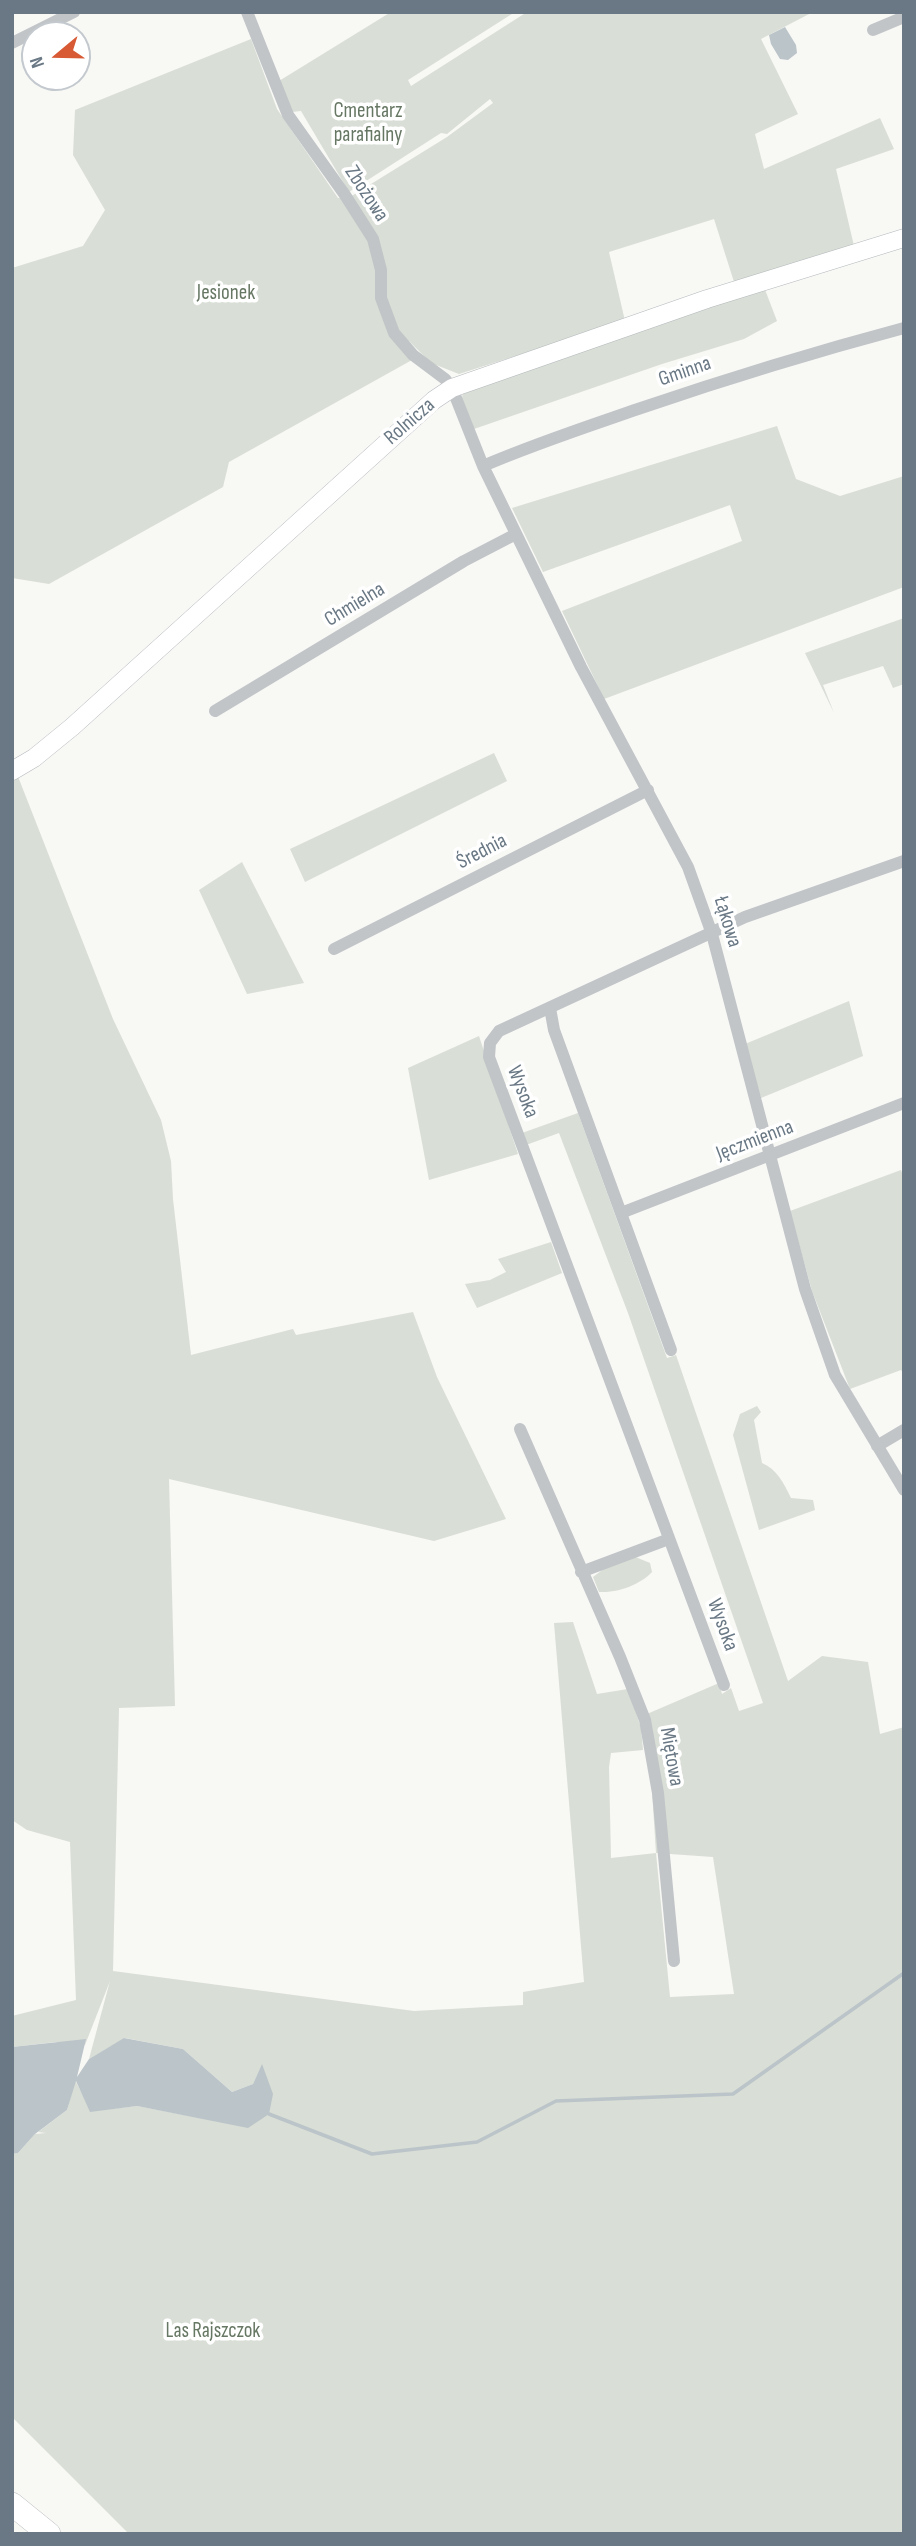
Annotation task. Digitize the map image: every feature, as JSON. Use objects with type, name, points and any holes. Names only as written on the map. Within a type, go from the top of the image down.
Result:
[{"type":"highway","points":[[12,2504],[49,2534]]},
{"type":"street","points":[[12,43],[74,12]]},
{"type":"street","name":"Zbożowa","points":[[247,12],[288,115],[373,239],[381,270],[382,298],[394,332],[413,355],[445,379],[452,388]]},
{"type":"street","points":[[873,30],[904,17]]},
{"type":"street","name":"Rolnicza","points":[[12,771],[34,758],[72,727],[434,400],[452,388],[671,312],[904,238]]},
{"type":"street","name":"Gminna","points":[[483,466],[528,446],[727,378],[904,328]]},
{"type":"street","name":"Łąkowa","points":[[452,388],[483,466],[581,667],[688,867],[712,934],[769,1156],[819,1334],[835,1375],[904,1490]]},
{"type":"street","name":"Chmielna","points":[[215,711],[452,568],[516,534]]},
{"type":"street","name":"Średnia","points":[[334,949],[648,790]]},
{"type":"street","name":"Wysoka","points":[[724,1685],[489,1057],[490,1042],[499,1031],[745,917],[904,862]]},
{"type":"street","points":[[550,1008],[554,1030],[671,1350]]},
{"type":"street","name":"Jęczmienna","points":[[621,1213],[904,1103]]},
{"type":"street","name":"Miętowa","points":[[520,1429],[645,1720],[658,1793],[674,1961]]},
{"type":"street","points":[[877,1446],[904,1430]]},
{"type":"street","points":[[581,1572],[669,1539]]},
{"type":"green space","points":[[391,12],[515,12],[408,80],[411,86],[527,12],[813,12],[761,39],[798,114],[755,134],[764,169],[880,118],[894,149],[836,169],[854,246],[735,285],[714,219],[609,252],[625,321],[459,374],[431,363],[409,341],[412,360],[229,462],[223,487],[49,584],[12,578],[12,268],[83,246],[105,210],[73,155],[75,110],[251,39],[277,109],[338,198],[350,197],[447,137],[493,103],[490,99],[447,134],[441,133],[349,192],[301,111],[292,112],[279,81]]},
{"type":"green space","points":[[764,287],[777,321],[744,339],[662,364],[474,429],[462,399],[463,390]]},
{"type":"green space","points":[[777,426],[796,479],[840,496],[904,476],[904,587],[604,699],[562,611],[742,541],[730,505],[543,572],[512,508]]},
{"type":"green space","points":[[904,618],[904,684],[893,688],[883,666],[823,685],[834,713],[805,653]]},
{"type":"green space","points":[[494,753],[507,781],[305,882],[290,849]]},
{"type":"green space","name":"Las Rajszczok","points":[[17,774],[113,1019],[161,1120],[171,1161],[191,1355],[293,1329],[296,1335],[413,1312],[437,1377],[506,1519],[434,1541],[169,1479],[175,1706],[119,1708],[113,1971],[414,2011],[523,2005],[523,1992],[584,1982],[554,1623],[573,1622],[597,1694],[628,1689],[641,1728],[643,1750],[611,1753],[611,1858],[656,1853],[647,1714],[719,1683],[722,1694],[731,1688],[739,1711],[763,1703],[628,1313],[559,1133],[526,1145],[522,1133],[578,1113],[667,1358],[676,1355],[788,1681],[822,1656],[868,1662],[880,1734],[904,1727],[904,2534],[129,2534],[12,2417],[12,2154],[18,2153],[35,2134],[46,2133],[38,2132],[67,2110],[75,2080],[91,2111],[137,2106],[248,2127],[262,2065],[253,2084],[232,2092],[183,2049],[125,2038],[89,2059],[110,1981],[85,2045],[56,2042],[12,2047],[12,2016],[76,2000],[70,1842],[27,1830],[12,1820],[12,777]],"holes":[[[656,1853],[713,1857],[734,1994],[670,1997]]]},
{"type":"green space","points":[[242,862],[304,983],[247,994],[199,890]]},
{"type":"green space","points":[[849,1001],[863,1056],[761,1098],[745,1044]]},
{"type":"green space","points":[[479,1036],[518,1154],[429,1180],[408,1068]]},
{"type":"green space","points":[[901,1170],[904,1178],[904,1374],[901,1370],[850,1389],[812,1291],[790,1211]]},
{"type":"green space","points":[[551,1242],[562,1273],[477,1308],[465,1284],[490,1280],[506,1272],[498,1259]]},
{"type":"green space","points":[[757,1406],[761,1412],[754,1420],[762,1463],[776,1473],[791,1498],[813,1500],[815,1510],[759,1530],[733,1435],[740,1414]]},
{"type":"green space","points":[[633,1556],[650,1563],[652,1572],[628,1587],[599,1592],[593,1577],[605,1568]]},
{"type":"shaded area","points":[[785,27],[796,45],[797,53],[788,60],[780,59],[769,35]]},
{"type":"shaded area","points":[[124,2038],[183,2049],[232,2092],[253,2084],[262,2064],[273,2094],[269,2114],[248,2128],[137,2106],[90,2112],[76,2081],[67,2110],[35,2134],[18,2153],[12,2154],[12,2047],[86,2039],[77,2077],[89,2059]]},
{"type":"waterway","points":[[269,2114],[372,2154],[477,2142],[556,2101],[733,2094],[904,1973]]},
{"type":"park label","name":"Cmentarz parafialny","points":[[368,124]]},
{"type":"park label","name":"Jesionek","points":[[226,294]]}]
